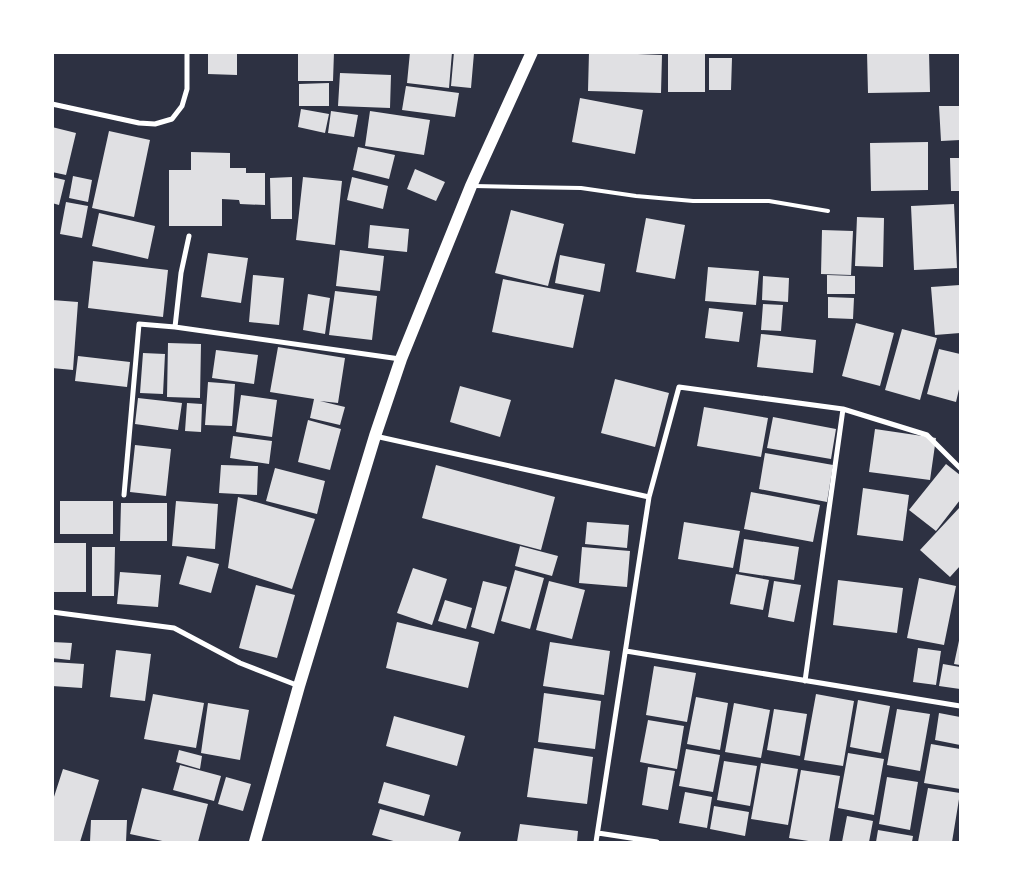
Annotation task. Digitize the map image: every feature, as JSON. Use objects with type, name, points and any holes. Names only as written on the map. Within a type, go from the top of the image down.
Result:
[{"type":"main road","points":[[255,842],[299,686],[375,436],[401,359],[472,186],[532,52]]},
{"type":"street","points":[[52,104],[139,123],[155,124],[172,119],[182,106],[186,89],[188,52]]},
{"type":"street","points":[[175,327],[181,273],[189,236]]},
{"type":"street","points":[[124,495],[139,324],[175,327],[401,359]]},
{"type":"street","points":[[596,842],[649,497],[680,387],[843,409],[927,435],[960,468]]},
{"type":"street","points":[[805,680],[843,409]]},
{"type":"street","points":[[375,436],[649,497]]},
{"type":"street","points":[[52,612],[174,628],[240,663],[299,686]]},
{"type":"street","points":[[626,651],[960,706]]},
{"type":"street","points":[[598,833],[657,842]]},
{"type":"lane","points":[[472,186],[580,188],[636,196],[693,201],[769,201],[828,211]]},
{"type":"building","points":[[208,52],[237,52],[237,75],[208,74]]},
{"type":"building","points":[[298,52],[334,52],[333,81],[298,81]]},
{"type":"building","points":[[410,52],[452,52],[449,88],[407,83]]},
{"type":"building","points":[[454,52],[474,53],[471,88],[451,86]]},
{"type":"building","points":[[589,52],[662,55],[661,93],[588,91]]},
{"type":"building","points":[[668,52],[705,52],[705,92],[668,92]]},
{"type":"building","points":[[867,52],[929,52],[930,92],[868,93]]},
{"type":"building","points":[[709,58],[732,58],[731,90],[709,90]]},
{"type":"building","points":[[340,73],[391,75],[390,108],[338,106]]},
{"type":"building","points":[[329,83],[329,106],[299,106],[299,84]]},
{"type":"building","points":[[406,86],[459,93],[455,117],[402,110]]},
{"type":"building","points":[[580,98],[643,110],[635,154],[572,142]]},
{"type":"building","points":[[939,106],[960,106],[960,140],[941,141]]},
{"type":"building","points":[[301,109],[329,114],[325,133],[298,127]]},
{"type":"building","points":[[331,111],[358,115],[354,137],[328,133]]},
{"type":"building","points":[[370,111],[430,120],[424,155],[365,146]]},
{"type":"building","points":[[52,127],[76,133],[66,175],[52,172]]},
{"type":"building","points":[[109,131],[150,140],[134,217],[92,208]]},
{"type":"building","points":[[928,142],[928,190],[871,191],[870,143]]},
{"type":"building","points":[[358,147],[395,155],[389,179],[353,170]]},
{"type":"building","points":[[191,152],[230,153],[230,168],[246,168],[246,173],[265,173],[265,205],[240,204],[239,200],[222,199],[222,226],[169,226],[169,170],[191,170]]},
{"type":"building","points":[[950,158],[960,158],[960,191],[951,191]]},
{"type":"building","points":[[415,169],[445,182],[436,201],[407,189]]},
{"type":"building","points":[[73,176],[92,180],[88,202],[69,198]]},
{"type":"building","points":[[52,177],[65,180],[59,205],[52,203]]},
{"type":"building","points":[[292,177],[292,219],[271,219],[270,178]]},
{"type":"building","points":[[303,177],[342,181],[335,245],[296,240]]},
{"type":"building","points":[[352,177],[388,186],[383,209],[347,200]]},
{"type":"building","points":[[66,202],[88,206],[82,238],[60,234]]},
{"type":"building","points":[[954,204],[957,268],[914,270],[911,206]]},
{"type":"building","points":[[511,210],[564,224],[548,286],[495,273]]},
{"type":"building","points":[[99,213],[155,226],[148,259],[92,246]]},
{"type":"building","points":[[857,217],[884,218],[883,267],[855,266]]},
{"type":"building","points":[[646,218],[685,225],[675,279],[636,272]]},
{"type":"building","points":[[370,225],[409,229],[407,252],[368,248]]},
{"type":"building","points":[[822,230],[853,231],[851,275],[821,274]]},
{"type":"building","points":[[340,250],[384,256],[380,291],[336,286]]},
{"type":"building","points":[[208,253],[248,258],[241,303],[201,297]]},
{"type":"building","points":[[560,255],[605,264],[600,292],[555,283]]},
{"type":"building","points":[[93,261],[168,270],[163,317],[88,308]]},
{"type":"building","points":[[708,267],[759,271],[756,305],[705,301]]},
{"type":"building","points":[[253,275],[284,278],[279,325],[249,322]]},
{"type":"building","points":[[827,275],[855,276],[855,294],[827,294]]},
{"type":"building","points":[[763,276],[789,278],[788,302],[762,300]]},
{"type":"building","points":[[503,279],[584,295],[573,348],[492,332]]},
{"type":"building","points":[[960,285],[960,333],[935,335],[931,287]]},
{"type":"building","points":[[335,291],[377,296],[372,340],[329,335]]},
{"type":"building","points":[[308,294],[330,298],[325,334],[303,330]]},
{"type":"building","points":[[828,297],[854,298],[853,319],[828,318]]},
{"type":"building","points":[[52,300],[78,302],[73,370],[52,368]]},
{"type":"building","points":[[763,304],[783,305],[781,331],[761,330]]},
{"type":"building","points":[[709,308],[743,312],[739,342],[705,338]]},
{"type":"building","points":[[856,323],[894,333],[880,386],[842,376]]},
{"type":"building","points":[[902,329],[937,338],[920,400],[885,390]]},
{"type":"building","points":[[761,334],[816,340],[813,373],[757,367]]},
{"type":"building","points":[[168,343],[201,344],[200,398],[167,397]]},
{"type":"building","points":[[278,347],[345,358],[338,403],[320,401],[345,407],[340,425],[310,418],[314,399],[270,392]]},
{"type":"building","points":[[939,349],[960,354],[960,385],[956,402],[927,394]]},
{"type":"building","points":[[216,350],[258,355],[254,384],[212,378]]},
{"type":"building","points":[[143,353],[165,354],[163,394],[140,393]]},
{"type":"building","points":[[78,356],[130,362],[127,387],[75,381]]},
{"type":"building","points":[[615,379],[669,393],[655,447],[601,433]]},
{"type":"building","points":[[208,382],[235,384],[232,426],[205,425]]},
{"type":"building","points":[[460,386],[511,400],[500,437],[450,422]]},
{"type":"building","points":[[241,395],[277,400],[272,437],[236,432]]},
{"type":"building","points":[[138,398],[182,403],[178,430],[135,424]]},
{"type":"building","points":[[187,403],[202,404],[201,432],[185,431]]},
{"type":"building","points":[[704,407],[768,418],[761,457],[697,446]]},
{"type":"building","points":[[773,417],[836,429],[831,459],[767,448]]},
{"type":"building","points":[[308,420],[341,429],[330,470],[298,462]]},
{"type":"building","points":[[875,429],[936,438],[930,480],[869,472]]},
{"type":"building","points":[[233,436],[272,441],[269,464],[230,458]]},
{"type":"building","points":[[135,445],[171,449],[166,496],[130,492]]},
{"type":"building","points":[[765,453],[833,465],[827,502],[759,489]]},
{"type":"building","points":[[946,464],[960,475],[960,500],[936,531],[909,510]]},
{"type":"building","points":[[221,465],[258,466],[257,495],[219,493]]},
{"type":"building","points":[[436,465],[555,497],[541,550],[422,518]]},
{"type":"building","points":[[275,468],[325,481],[317,514],[266,501]]},
{"type":"building","points":[[863,488],[909,495],[903,541],[857,535]]},
{"type":"building","points":[[751,492],[820,505],[813,542],[744,529]]},
{"type":"building","points":[[238,497],[315,519],[292,589],[228,568]]},
{"type":"building","points":[[60,501],[113,501],[113,534],[60,534]]},
{"type":"building","points":[[176,501],[218,504],[215,549],[172,546]]},
{"type":"building","points":[[121,503],[167,503],[167,541],[120,541]]},
{"type":"building","points":[[960,507],[960,566],[950,577],[920,550]]},
{"type":"building","points":[[587,522],[629,525],[627,548],[585,544]]},
{"type":"building","points":[[684,522],[740,531],[733,568],[678,559]]},
{"type":"building","points":[[744,539],[799,547],[794,580],[739,572]]},
{"type":"building","points":[[53,543],[86,543],[86,592],[53,592]]},
{"type":"building","points":[[520,546],[558,556],[552,576],[515,566]]},
{"type":"building","points":[[92,547],[115,547],[114,596],[92,596]]},
{"type":"building","points":[[582,547],[630,551],[627,587],[579,583]]},
{"type":"building","points":[[187,556],[219,564],[211,593],[179,584]]},
{"type":"building","points":[[413,568],[447,579],[432,625],[397,613]]},
{"type":"building","points":[[515,570],[544,578],[530,629],[501,621]]},
{"type":"building","points":[[120,572],[161,575],[158,607],[117,604]]},
{"type":"building","points":[[736,574],[769,580],[763,610],[730,604]]},
{"type":"building","points":[[919,578],[956,586],[944,645],[907,638]]},
{"type":"building","points":[[838,580],[903,588],[897,633],[833,625]]},
{"type":"building","points":[[483,581],[507,587],[494,634],[471,627]]},
{"type":"building","points":[[549,581],[585,590],[572,639],[536,630]]},
{"type":"building","points":[[774,581],[801,585],[794,622],[768,617]]},
{"type":"building","points":[[256,585],[295,595],[277,658],[239,648]]},
{"type":"building","points":[[445,600],[472,608],[466,629],[438,621]]},
{"type":"building","points":[[397,622],[479,642],[468,688],[386,668]]},
{"type":"building","points":[[960,636],[960,665],[954,664]]},
{"type":"building","points":[[52,642],[72,643],[70,660],[52,658]]},
{"type":"building","points":[[550,642],[610,651],[604,695],[543,686]]},
{"type":"building","points":[[918,648],[941,651],[936,685],[913,682]]},
{"type":"building","points":[[116,650],[151,654],[145,701],[110,697]]},
{"type":"building","points":[[52,662],[84,664],[82,688],[52,686]]},
{"type":"building","points":[[943,664],[960,667],[960,689],[939,686]]},
{"type":"building","points":[[654,666],[696,673],[687,722],[646,715]]},
{"type":"building","points":[[544,693],[601,701],[595,749],[538,742]]},
{"type":"building","points":[[153,694],[204,703],[196,748],[144,739]]},
{"type":"building","points":[[816,694],[854,701],[843,766],[804,760]]},
{"type":"building","points":[[696,697],[728,703],[720,750],[687,744]]},
{"type":"building","points":[[858,700],[890,706],[881,753],[850,747]]},
{"type":"building","points":[[208,703],[249,710],[240,760],[201,753]]},
{"type":"building","points":[[734,703],[770,710],[761,758],[725,752]]},
{"type":"building","points":[[774,709],[807,714],[800,756],[767,750]]},
{"type":"building","points":[[897,709],[930,714],[920,771],[887,765]]},
{"type":"building","points":[[939,713],[960,717],[960,745],[935,740]]},
{"type":"building","points":[[394,716],[465,736],[457,766],[386,746]]},
{"type":"building","points":[[648,720],[684,726],[677,769],[640,762]]},
{"type":"building","points":[[931,744],[960,749],[960,789],[924,783]]},
{"type":"building","points":[[534,748],[593,757],[587,804],[527,797]]},
{"type":"building","points":[[686,749],[720,755],[713,792],[679,786]]},
{"type":"building","points":[[179,750],[202,756],[200,769],[176,762]]},
{"type":"building","points":[[848,753],[884,759],[874,815],[838,808]]},
{"type":"building","points":[[724,761],[757,766],[750,806],[717,800]]},
{"type":"building","points":[[761,763],[798,769],[788,825],[751,819]]},
{"type":"building","points":[[180,765],[221,776],[214,801],[173,790]]},
{"type":"building","points":[[648,767],[675,771],[668,810],[642,805]]},
{"type":"building","points":[[63,769],[99,780],[80,842],[52,842],[52,803]]},
{"type":"building","points":[[801,770],[840,776],[829,842],[789,838]]},
{"type":"building","points":[[226,777],[251,784],[243,811],[218,804]]},
{"type":"building","points":[[887,777],[918,782],[910,830],[879,824]]},
{"type":"building","points":[[384,782],[430,795],[424,816],[378,803]]},
{"type":"building","points":[[142,788],[208,804],[198,842],[167,842],[130,834]]},
{"type":"building","points":[[928,788],[960,793],[952,842],[918,842]]},
{"type":"building","points":[[685,792],[712,797],[707,828],[679,823]]},
{"type":"building","points":[[714,806],[749,812],[745,836],[710,829]]},
{"type":"building","points":[[380,809],[461,832],[458,842],[397,842],[372,835]]},
{"type":"building","points":[[847,816],[873,821],[869,842],[842,842]]},
{"type":"building","points":[[91,820],[127,820],[126,842],[90,842]]},
{"type":"building","points":[[520,824],[578,831],[577,842],[517,842]]},
{"type":"building","points":[[878,830],[913,836],[912,842],[876,842]]}]
